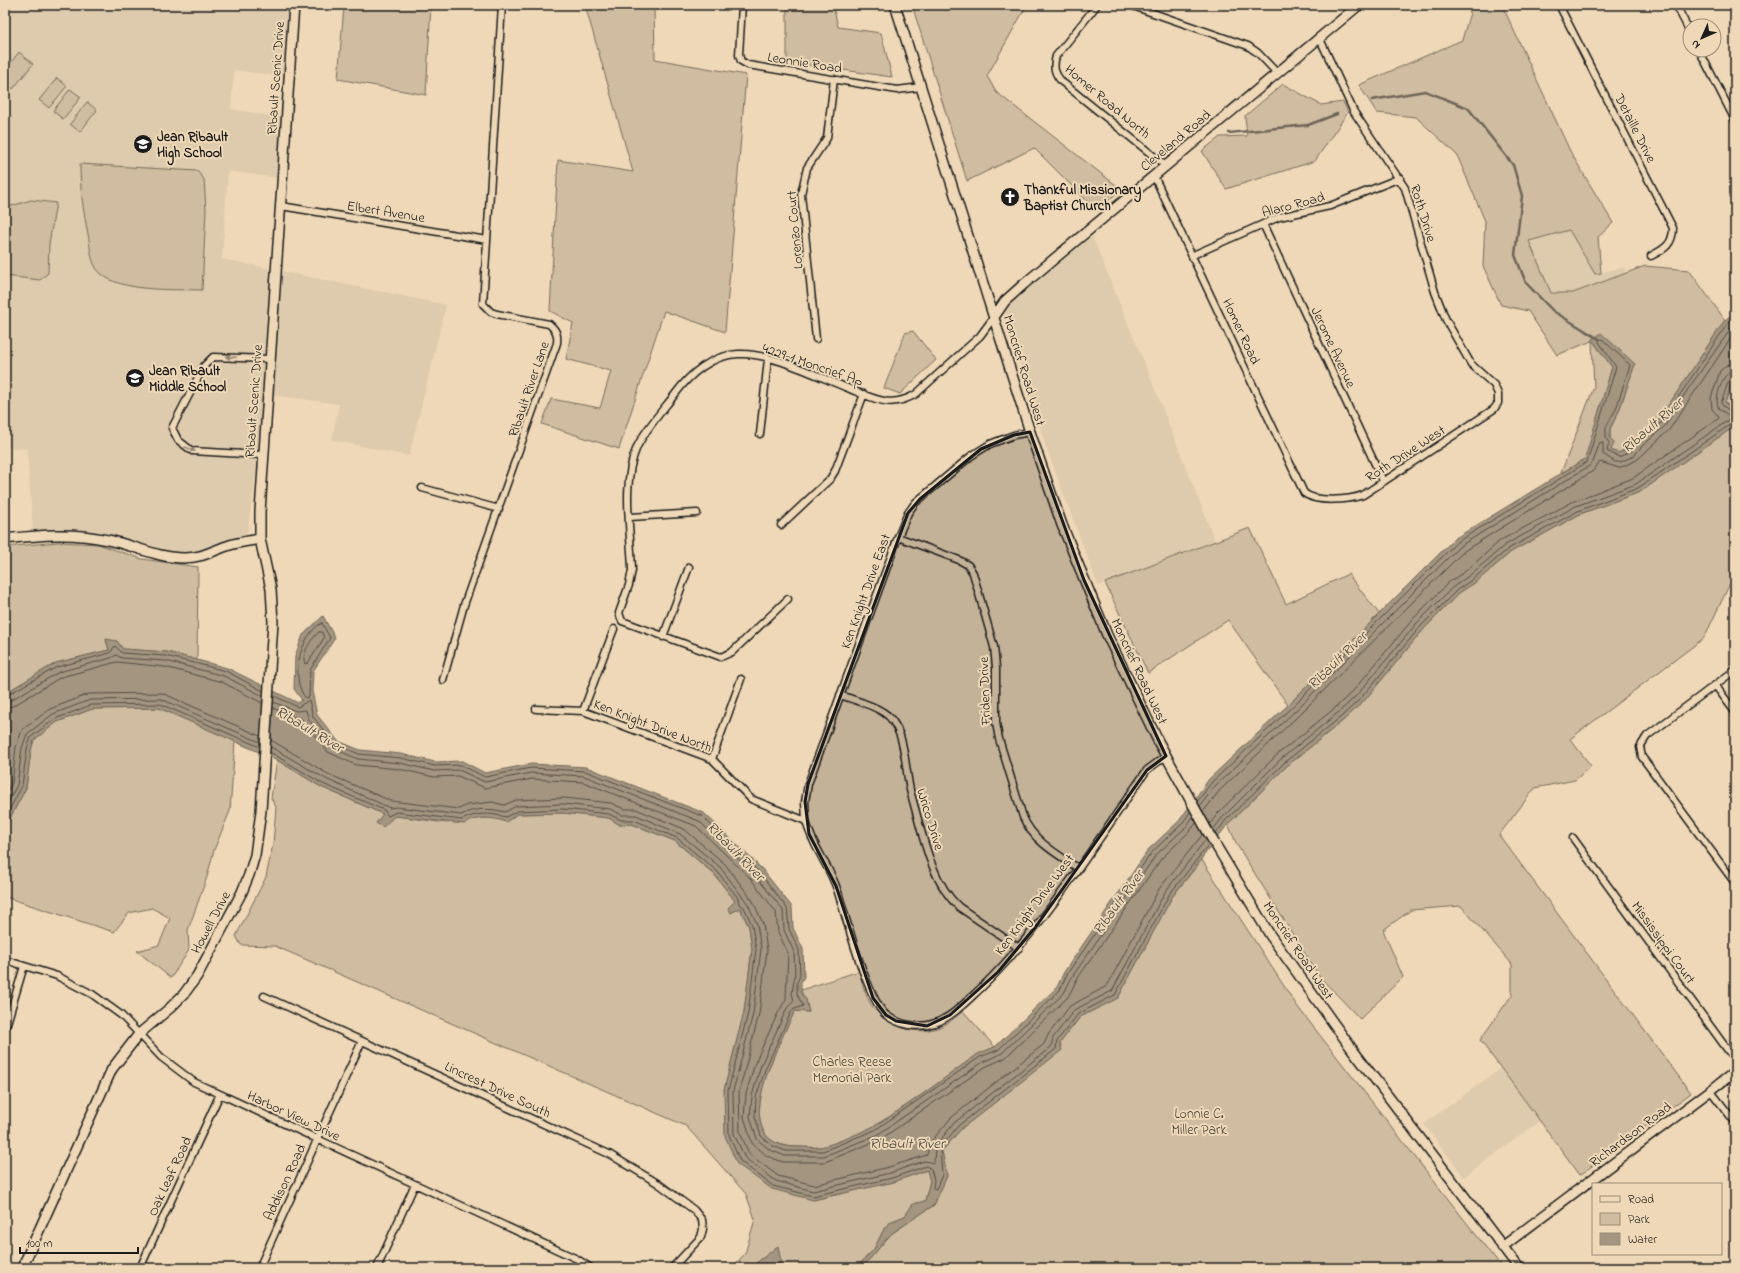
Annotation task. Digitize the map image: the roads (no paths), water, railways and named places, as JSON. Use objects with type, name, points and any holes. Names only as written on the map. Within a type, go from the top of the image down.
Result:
[{"type":"street","name":"Ribault Scenic Drive","points":[[260,539],[270,359],[294,5]]},
{"type":"street","name":"Ribault River Lane","points":[[443,680],[464,605],[558,343],[558,336],[555,328],[549,324],[496,314],[486,308],[482,298],[502,5]]},
{"type":"street","name":"Leonnie Road","points":[[742,5],[739,55],[744,63],[897,90],[921,87]]},
{"type":"street","name":"Moncrief Road West","points":[[895,5],[1030,432],[1062,525],[1125,674],[1166,756],[1270,935],[1313,997],[1519,1268]]},
{"type":"street","name":"Homer Road North","points":[[1097,5],[1056,56],[1054,71],[1062,82],[1166,166]]},
{"type":"street","points":[[1130,5],[1248,46],[1258,53],[1277,73]]},
{"type":"street","name":"Cleveland Road","points":[[994,317],[1005,301],[1359,5]]},
{"type":"street","name":"Detaille Drive","points":[[1559,5],[1673,228],[1670,244],[1651,256]]},
{"type":"street","points":[[1676,5],[1683,18]]},
{"type":"street","name":"Roth Drive","points":[[1320,39],[1354,112],[1406,188],[1435,292],[1446,320],[1471,364],[1494,385],[1498,394]]},
{"type":"street","points":[[1703,58],[1735,120]]},
{"type":"street","name":"Lorenzo Court","points":[[816,339],[801,194],[807,168],[827,138],[834,79]]},
{"type":"street","name":"Homer Road","points":[[1154,176],[1193,255],[1304,492],[1309,496]]},
{"type":"street","name":"Alaro Road","points":[[1193,255],[1289,214],[1330,206],[1400,178]]},
{"type":"street","name":"Elbert Avenue","points":[[281,206],[487,240]]},
{"type":"street","name":"Jerome Avenue","points":[[1263,224],[1383,482]]},
{"type":"street","name":"4229-1 Moncrief Ap","points":[[663,637],[624,623],[620,618],[619,613],[629,585],[632,570],[628,477],[636,448],[642,437],[684,381],[701,367],[729,355],[754,355],[791,366],[886,402],[897,402],[916,394],[980,336],[994,317]]},
{"type":"street","points":[[264,455],[192,451],[178,440],[172,428],[204,366],[213,357],[270,359]]},
{"type":"street","points":[[760,434],[768,359]]},
{"type":"street","points":[[781,525],[830,479],[864,394]]},
{"type":"street","name":"Roth Drive West","points":[[1309,496],[1353,499],[1363,495],[1494,409],[1498,403],[1498,394]]},
{"type":"street","name":"Ken Knight Drive East","points":[[806,821],[805,802],[808,784],[908,513],[915,503],[972,456],[990,444],[1014,435],[1030,432]]},
{"type":"street","points":[[422,488],[499,509]]},
{"type":"street","points":[[630,517],[697,512]]},
{"type":"street","points":[[5,539],[51,534],[80,535],[108,540],[163,556],[182,558],[197,557],[214,553],[230,545],[260,539]]},
{"type":"street","name":"Friden Drive","points":[[898,537],[959,560],[968,565],[973,573],[994,648],[996,667],[996,723],[999,739],[1023,817],[1026,825],[1038,839],[1078,868]]},
{"type":"street","name":"Howell Drive","points":[[22,1268],[112,1069],[139,1034],[184,994],[197,976],[242,892],[249,875],[255,855],[261,811],[273,622],[271,589],[260,539]]},
{"type":"street","points":[[689,567],[663,637],[716,656],[726,656],[732,652],[788,599]]},
{"type":"street","points":[[583,711],[614,629]]},
{"type":"street","points":[[1735,670],[1647,736],[1640,747],[1642,757],[1735,883]]},
{"type":"street","points":[[712,759],[741,679]]},
{"type":"street","points":[[1715,685],[1735,712]]},
{"type":"street","name":"Wrico Drive","points":[[840,695],[883,711],[894,721],[900,733],[909,788],[936,876],[952,901],[1019,948]]},
{"type":"street","name":"Ken Knight Drive North","points":[[536,709],[583,711],[712,759],[751,799],[806,821]]},
{"type":"street","name":"Ken Knight Drive West","points":[[806,821],[809,834],[836,886],[873,998],[886,1015],[896,1021],[906,1025],[927,1026],[942,1020],[973,996],[1019,948],[1147,770],[1166,756]]},
{"type":"street","name":"Mississippi Court","points":[[1573,838],[1735,1060]]},
{"type":"street","name":"Harbor View Drive","points":[[5,960],[57,976],[92,994],[121,1015],[177,1071],[194,1082],[577,1259],[591,1268]]},
{"type":"street","points":[[5,1030],[24,966]]},
{"type":"street","name":"Lincrest Drive South","points":[[264,996],[609,1154],[660,1184],[694,1210],[702,1220],[703,1229],[701,1237],[672,1268]]},
{"type":"street","name":"Addison Road","points":[[258,1268],[362,1041]]},
{"type":"street","name":"Richardson Road","points":[[1502,1247],[1735,1072]]},
{"type":"street","points":[[1710,1090],[1735,1122]]},
{"type":"street","name":"Oak Leaf Road","points":[[140,1268],[220,1094]]},
{"type":"street","points":[[377,1268],[415,1184]]},
{"type":"water","name":"Ribault River","points":[[1735,312],[1735,373],[1725,403],[1731,407],[1735,403],[1735,426],[1640,492],[1580,514],[1511,552],[1476,582],[1459,593],[1424,629],[1364,701],[1345,719],[1288,765],[1228,824],[1172,897],[1118,998],[1080,1017],[1060,1043],[1062,1050],[961,1129],[942,1151],[947,1176],[934,1205],[891,1234],[862,1268],[856,1268],[874,1249],[885,1227],[892,1221],[905,1216],[913,1204],[925,1201],[930,1181],[927,1170],[893,1182],[813,1200],[772,1189],[737,1164],[725,1136],[724,1090],[744,1012],[752,949],[749,927],[740,908],[731,913],[728,908],[735,901],[714,874],[675,841],[632,824],[620,825],[609,818],[563,813],[517,814],[506,822],[485,818],[469,821],[464,824],[395,816],[383,827],[376,823],[383,814],[321,787],[277,760],[159,708],[92,709],[57,722],[34,740],[31,750],[26,788],[9,820],[5,823],[5,693],[56,663],[109,650],[106,639],[117,641],[123,649],[167,652],[227,668],[298,703],[302,700],[294,689],[295,656],[303,635],[323,616],[335,638],[313,671],[312,691],[317,715],[338,741],[360,750],[401,754],[435,762],[462,761],[485,773],[531,764],[586,767],[704,813],[762,869],[792,907],[793,928],[803,949],[804,977],[801,982],[801,994],[806,999],[809,1012],[795,1011],[787,1027],[768,1070],[762,1092],[759,1114],[764,1131],[776,1143],[799,1147],[825,1146],[874,1126],[914,1100],[978,1054],[995,1047],[1057,987],[1064,972],[1149,849],[1179,821],[1209,779],[1288,705],[1454,539],[1585,459],[1612,367],[1592,340],[1601,333],[1635,364],[1619,411],[1610,429],[1610,438],[1614,443],[1611,450],[1618,453],[1629,448],[1634,441],[1658,421],[1725,320]]},
{"type":"water","points":[[778,1246],[781,1262],[777,1268],[750,1268]]},
{"type":"waterway","points":[[1372,100],[1425,91],[1468,108],[1513,165],[1522,196],[1515,255],[1526,283],[1553,311],[1599,339]]},
{"type":"waterway","points":[[1229,133],[1308,125],[1337,114]]},
{"type":"place","name":"Jean Ribault High School","points":[[143,144]]},
{"type":"place","name":"Thankful Missionary Baptist Church","points":[[1010,197]]},
{"type":"place","name":"Jean Ribault Middle School","points":[[135,378]]},
{"type":"park label","name":"Charles Reese Memorial Park","points":[[852,1070]]},
{"type":"park label","name":"Lonnie C. Miller Park","points":[[1199,1122]]}]
